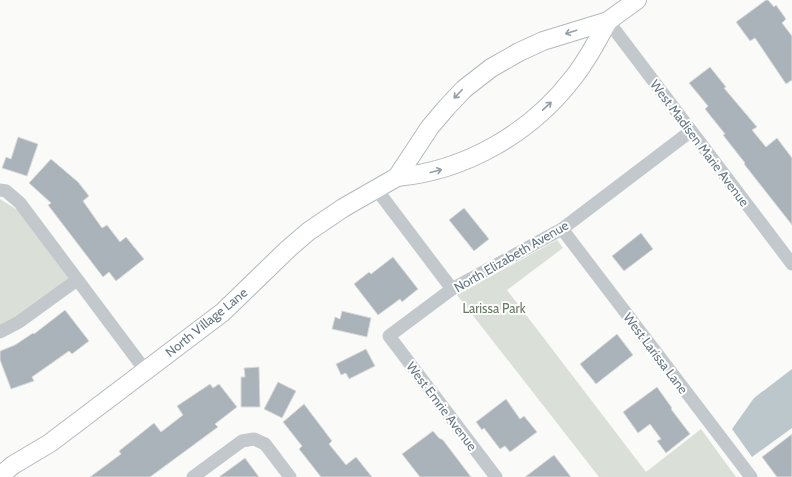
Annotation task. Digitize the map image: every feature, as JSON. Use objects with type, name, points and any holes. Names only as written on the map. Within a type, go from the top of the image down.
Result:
[{"type":"street","name":"North Village Lane","points":[[8,471],[50,443],[223,312],[288,248],[309,231],[343,208],[377,190],[397,177],[430,127],[447,107],[464,89],[491,68],[543,40],[608,21],[637,0]]},
{"type":"street","name":"North Village Lane","points":[[397,177],[424,174],[466,160],[505,140],[524,126],[554,100],[574,78],[608,21]]},
{"type":"street","name":"West Madisen Marie Avenue","points":[[608,21],[792,264]]},
{"type":"street","name":"North Elizabeth Avenue","points":[[389,336],[452,289],[562,229],[691,131]]},
{"type":"street","points":[[0,190],[6,191],[20,204],[146,370]]},
{"type":"street","points":[[377,190],[452,289]]},
{"type":"street","name":"West Larissa Lane","points":[[562,229],[750,477]]},
{"type":"street","points":[[0,332],[19,322],[77,280]]},
{"type":"street","name":"West Emrie Avenue","points":[[389,336],[496,477]]},
{"type":"street","points":[[193,477],[242,441],[254,439],[265,444],[290,477]]},
{"type":"green space","points":[[0,199],[19,211],[70,281],[0,327]]},
{"type":"green space","name":"Larissa Park","points":[[557,240],[563,248],[507,290],[646,472],[701,429],[736,477],[599,477],[457,295]]},
{"type":"shaded area","points":[[792,369],[792,428],[752,457],[732,429],[754,398]]},
{"type":"building","points":[[768,0],[774,7],[776,5],[786,19],[782,23],[792,36],[792,80],[786,84],[755,38],[750,41],[736,22]]},
{"type":"building","points":[[710,67],[726,87],[724,88],[757,127],[752,130],[766,147],[777,138],[792,158],[792,225],[744,164],[745,163],[723,135],[725,134],[705,109],[708,106],[689,83]]},
{"type":"building","points":[[18,137],[38,144],[27,176],[2,168],[6,157],[11,159]]},
{"type":"building","points":[[51,159],[78,182],[89,196],[83,201],[102,228],[107,225],[120,242],[126,237],[144,259],[116,281],[109,272],[103,277],[48,205],[51,203],[29,183]]},
{"type":"building","points":[[464,208],[489,239],[474,251],[449,220]]},
{"type":"building","points":[[641,233],[653,249],[624,271],[612,256]]},
{"type":"building","points":[[393,257],[418,289],[402,302],[400,299],[378,315],[354,284],[369,272],[371,274]]},
{"type":"building","points":[[65,310],[89,341],[72,354],[69,351],[32,377],[34,381],[11,389],[0,360],[0,351],[15,345],[33,333],[34,334]]},
{"type":"building","points":[[342,311],[371,318],[367,337],[332,329],[335,317],[340,319]]},
{"type":"building","points":[[617,334],[633,355],[596,384],[580,364]]},
{"type":"building","points":[[366,349],[375,366],[349,379],[346,373],[341,375],[336,364]]},
{"type":"building","points":[[259,367],[260,407],[241,407],[241,377],[245,377],[244,368]]},
{"type":"building","points":[[278,382],[296,391],[282,418],[264,409]]},
{"type":"building","points":[[210,384],[213,388],[219,384],[237,407],[215,424],[218,427],[150,477],[90,477],[121,454],[119,451],[154,423],[161,432],[183,415],[177,406]]},
{"type":"building","points":[[657,387],[690,434],[666,453],[657,441],[661,439],[650,424],[638,433],[623,412]]},
{"type":"building","points":[[506,399],[520,419],[524,416],[537,432],[510,452],[505,446],[500,449],[484,428],[482,430],[476,422]]},
{"type":"building","points":[[304,404],[332,441],[329,444],[346,465],[356,457],[372,477],[321,477],[299,449],[302,446],[283,422]]},
{"type":"building","points":[[433,431],[443,440],[471,477],[420,477],[402,454]]},
{"type":"building","points":[[792,434],[792,477],[777,477],[762,457]]},
{"type":"building","points":[[554,455],[571,477],[525,477]]},
{"type":"building","points":[[245,458],[259,477],[219,477]]}]
